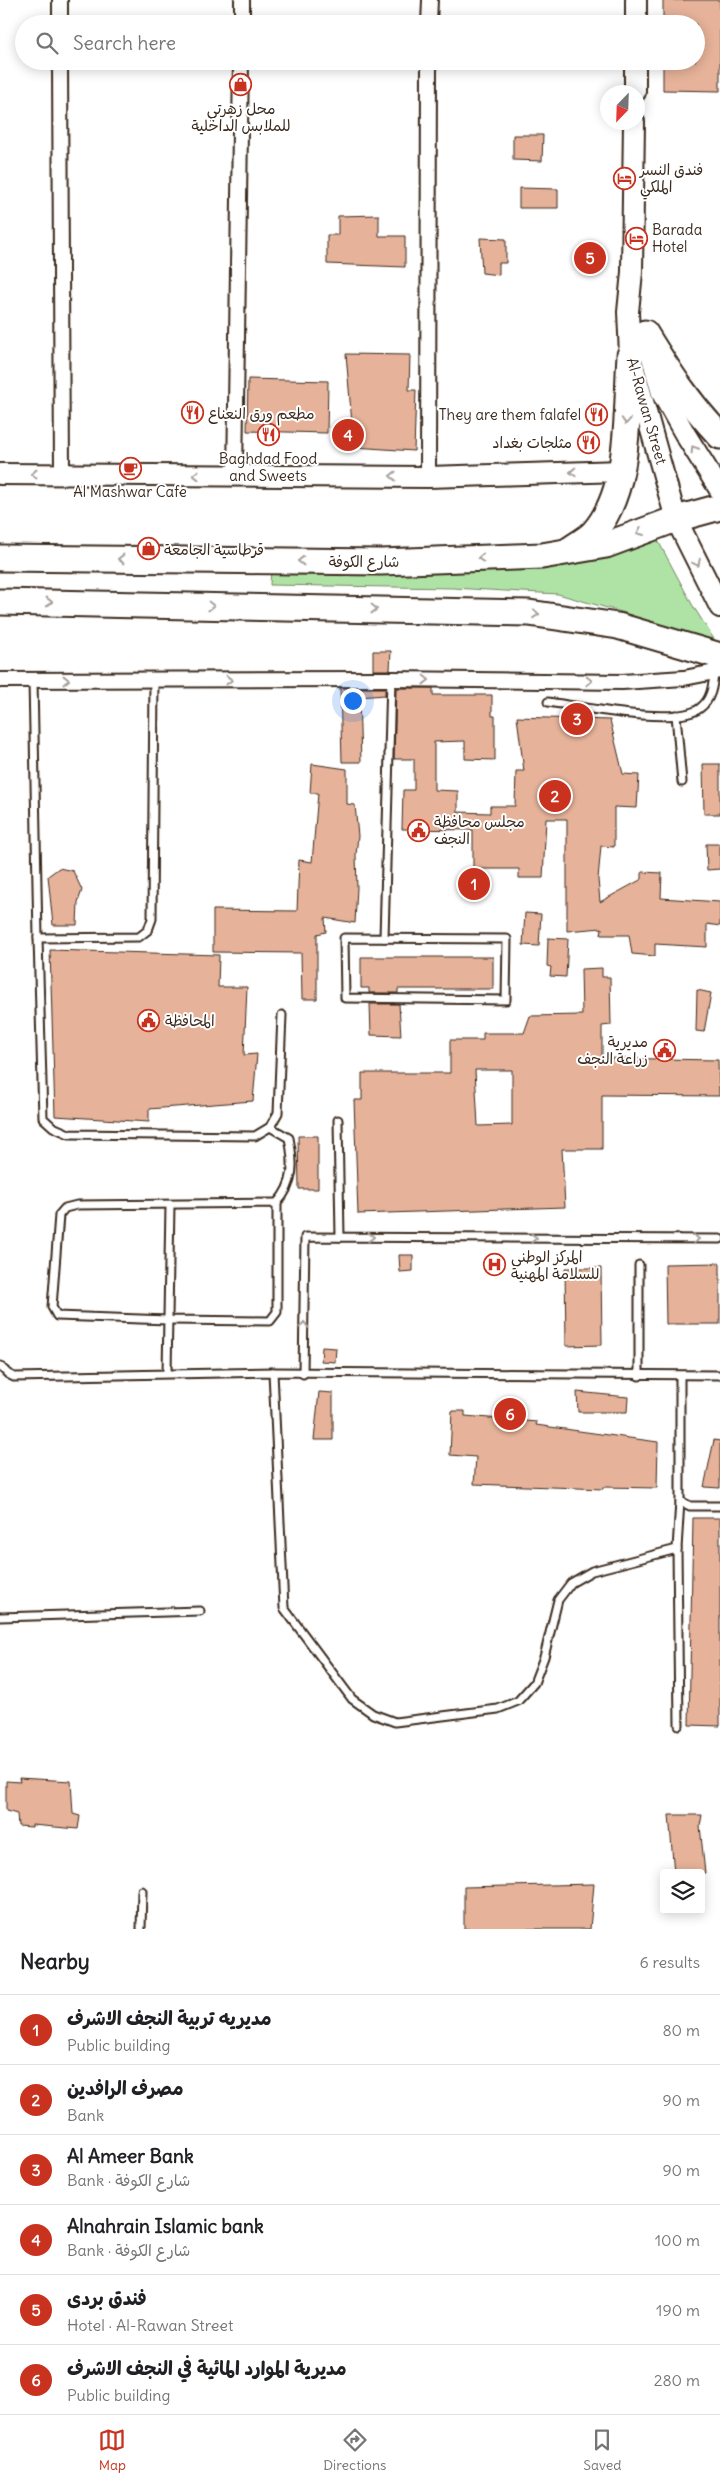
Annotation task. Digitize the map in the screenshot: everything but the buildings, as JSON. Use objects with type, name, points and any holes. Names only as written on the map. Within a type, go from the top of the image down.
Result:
[{"type":"highway","points":[[645,333],[673,380],[694,408],[720,436]]},
{"type":"highway","points":[[564,554],[593,533],[608,512],[622,471],[630,355]]},
{"type":"highway","name":"شارع الكوفة","points":[[0,558],[381,562],[564,554],[606,545],[676,519],[720,507]]},
{"type":"highway","points":[[0,602],[529,613],[618,626],[718,667]]},
{"type":"main road","points":[[636,0],[636,15]]},
{"type":"main road","points":[[635,70],[635,85]]},
{"type":"main road","name":"Al-Rawan Street","points":[[634,130],[632,272],[628,312],[630,355],[676,519],[720,607]]},
{"type":"main road","name":"Al-Rawan Street","points":[[632,272],[645,333],[662,393],[684,434],[720,490]]},
{"type":"main road","points":[[0,474],[428,477],[622,471]]},
{"type":"street","points":[[60,0],[60,15]]},
{"type":"street","points":[[242,0],[242,15]]},
{"type":"street","points":[[430,0],[430,15]]},
{"type":"street","points":[[60,70],[62,474]]},
{"type":"street","points":[[235,476],[241,70]]},
{"type":"street","points":[[428,477],[429,70]]},
{"type":"street","points":[[0,680],[391,679],[622,682],[653,681],[718,667]]},
{"type":"lane","points":[[548,702],[638,715],[676,715],[700,709],[713,687],[718,667]]},
{"type":"lane","points":[[384,938],[391,679]]},
{"type":"lane","points":[[33,680],[43,1118],[53,1127],[70,1134],[255,1136],[270,1127],[278,1113],[282,1014]]},
{"type":"lane","points":[[38,938],[139,937],[148,930],[152,919],[154,681]]},
{"type":"lane","points":[[676,715],[682,782]]},
{"type":"lane","points":[[344,938],[384,938],[507,939],[506,1000],[345,998],[344,938]]},
{"type":"lane","points":[[338,1120],[340,1237]]},
{"type":"lane","points":[[270,1127],[289,1138],[292,1154],[291,1181],[287,1192],[277,1203],[277,1312],[270,1321],[58,1316],[52,1307],[59,1215],[65,1208],[77,1205],[277,1203]]},
{"type":"lane","points":[[167,1373],[170,1205]]},
{"type":"lane","points":[[303,1374],[305,1237],[720,1239]]},
{"type":"lane","points":[[639,1265],[639,1376]]},
{"type":"lane","points":[[1,1369],[14,1377],[273,1372],[303,1374],[720,1375]]},
{"type":"lane","points":[[273,1372],[284,1608],[352,1699],[373,1714],[395,1722],[498,1709],[518,1701],[534,1683],[544,1657],[558,1600],[571,1583],[592,1571],[677,1549]]},
{"type":"lane","points":[[679,1725],[677,1549],[680,1501],[680,1376]]},
{"type":"lane","points":[[680,1501],[690,1506],[720,1506]]},
{"type":"lane","points":[[0,1617],[200,1611]]},
{"type":"lane","points":[[141,1929],[142,1891]]},
{"type":"green space","points":[[655,535],[693,606],[719,647],[625,613],[558,594],[453,588],[270,585],[271,568]]},
{"type":"place","name":"محل زهرتي للملابس الداخلية","points":[[241,85]]},
{"type":"place","name":"فندق النسر الملكي","points":[[624,178]]},
{"type":"place","name":"Barada Hotel","points":[[636,238]]},
{"type":"place","name":"فندق بردى","points":[[590,258]]},
{"type":"place","name":"مطعم ورق النعناع","points":[[192,413]]},
{"type":"place","name":"They are them falafel","points":[[597,414]]},
{"type":"place","name":"Baghdad Food and Sweets","points":[[268,435]]},
{"type":"place","name":"Alnahrain Islamic bank","points":[[348,435]]},
{"type":"place","name":"مثلجات بغداد","points":[[588,442]]},
{"type":"place","name":"Al Mashwar Cafe","points":[[130,468]]},
{"type":"place","name":"قرطاسية الجامعة","points":[[148,549]]},
{"type":"place","name":"Al Ameer Bank","points":[[577,719]]},
{"type":"place","name":"مصرف الرافدين","points":[[555,796]]},
{"type":"place","name":"مجلس محافظة النجف","points":[[418,830]]},
{"type":"place","name":"مديريه تربية النجف الاشرف","points":[[474,884]]},
{"type":"place","name":"المحافظة","points":[[149,1020]]},
{"type":"place","name":"مديرية زراعة النجف","points":[[664,1050]]},
{"type":"place","name":"المركز الوطني للسلامة المهنية","points":[[495,1265]]},
{"type":"place","name":"مديرية الموارد المائية في النجف الاشرف","points":[[510,1414]]}]
